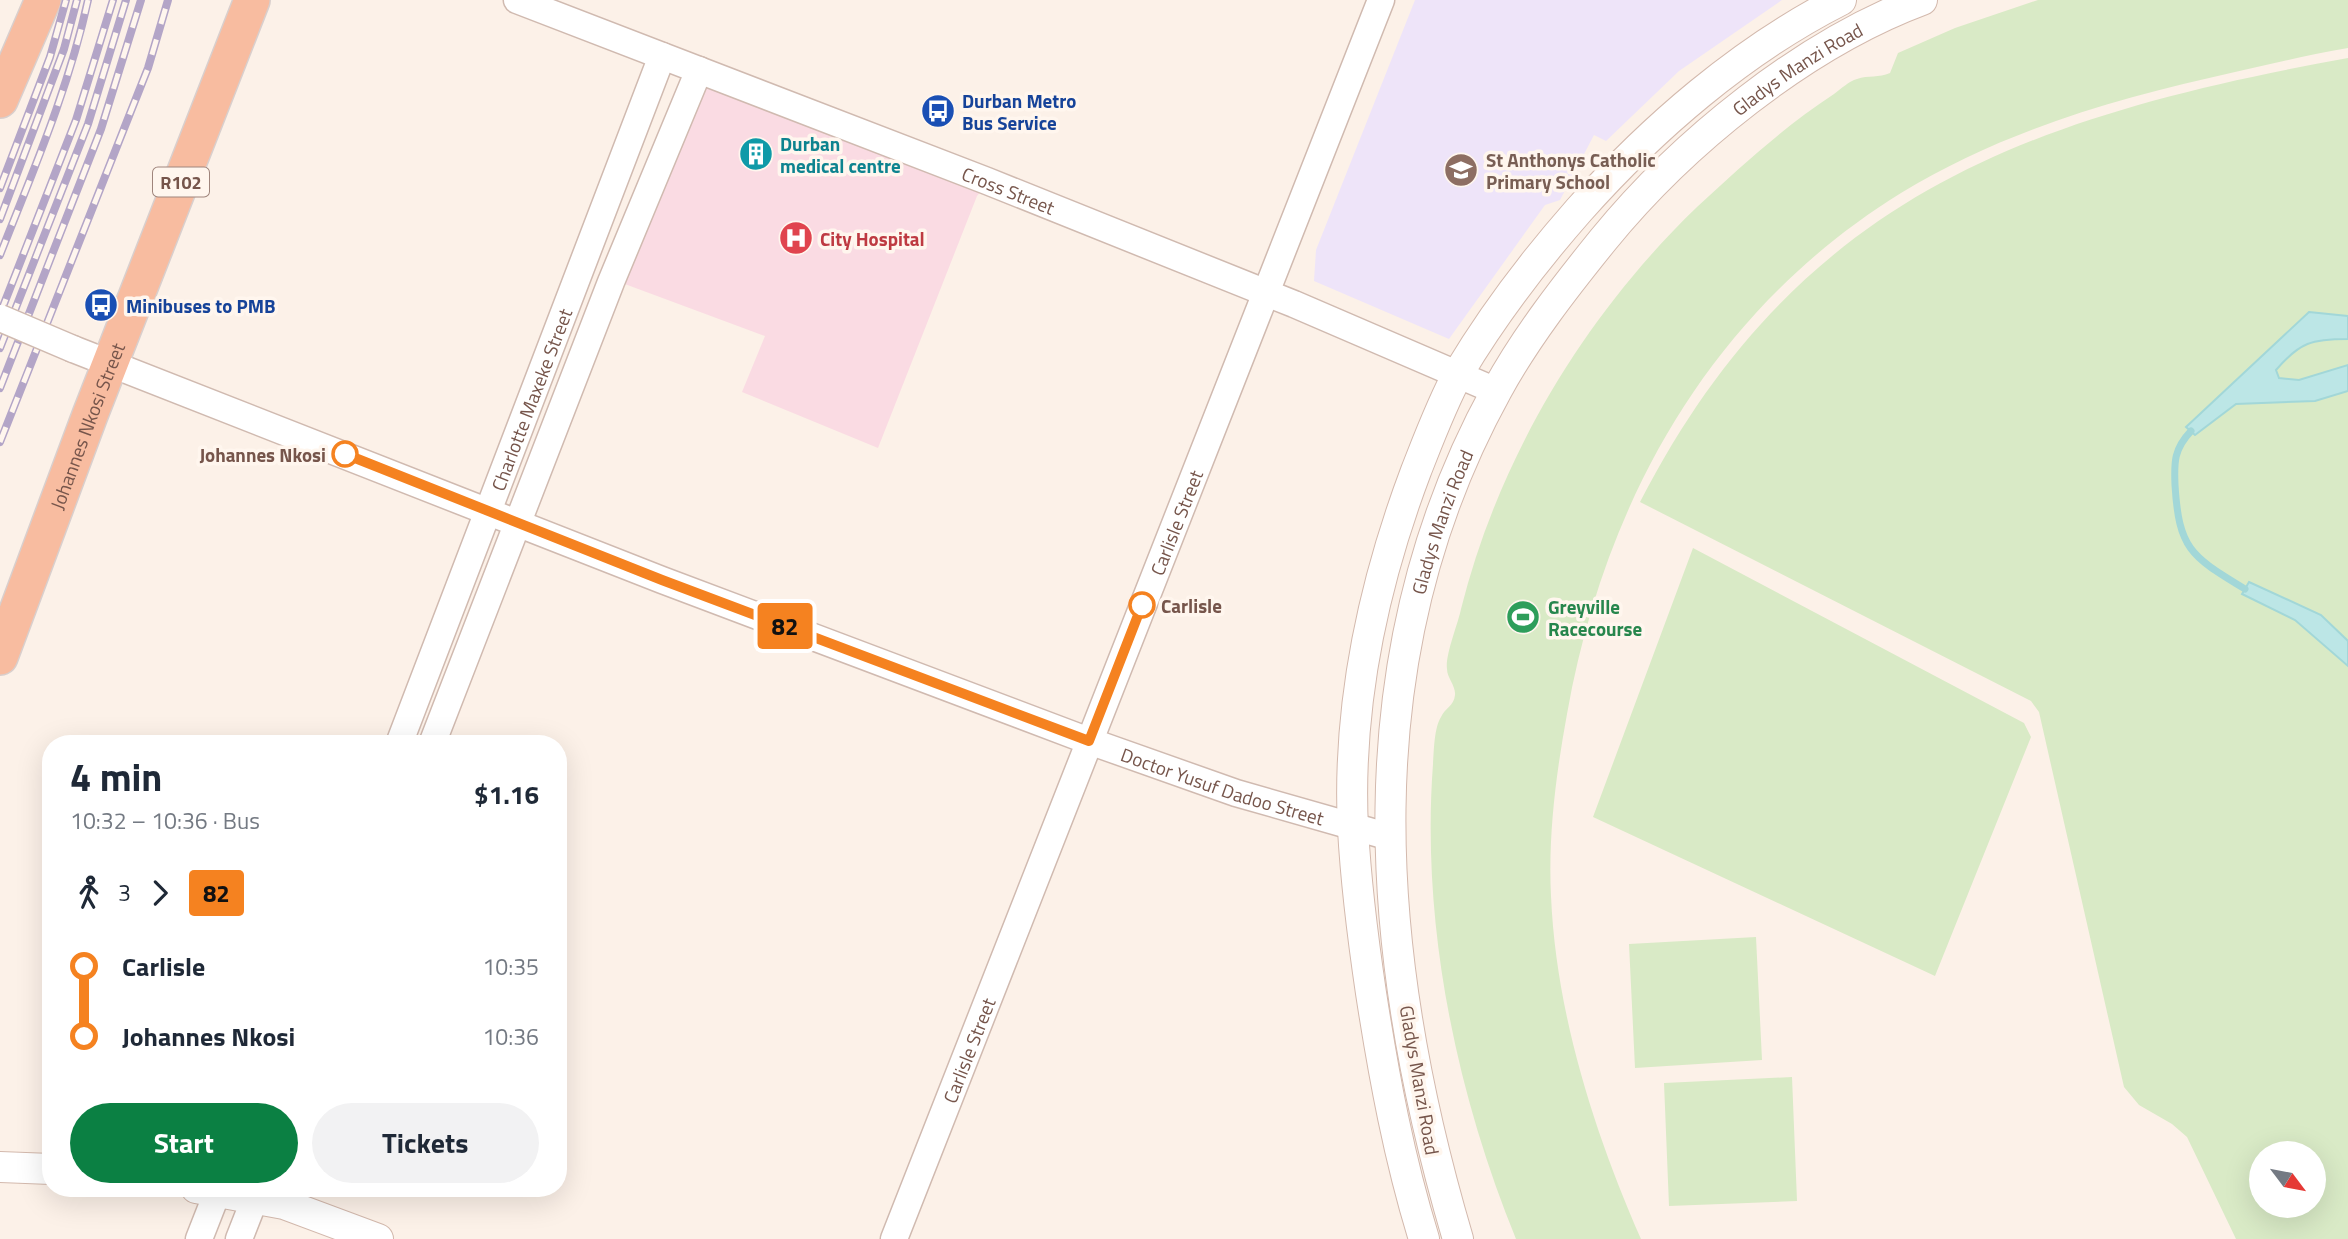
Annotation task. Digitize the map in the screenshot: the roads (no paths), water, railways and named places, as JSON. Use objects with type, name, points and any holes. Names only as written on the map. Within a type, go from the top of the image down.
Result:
[{"type":"highway","points":[[0,100],[43,0]]},
{"type":"highway","name":"Johannes Nkosi Street","points":[[0,657],[110,364],[252,0]]},
{"type":"main road","name":"Gladys Manzi Road","points":[[1424,1239],[1404,1175],[1382,1060],[1361,924],[1353,827],[1353,756],[1359,696],[1382,570],[1428,440],[1459,373],[1545,249],[1597,190],[1655,132],[1735,67],[1804,19],[1841,0]]},
{"type":"main road","name":"Gladys Manzi Road","points":[[1458,1239],[1420,1099],[1407,1019],[1390,837],[1393,723],[1400,665],[1415,597],[1434,531],[1496,391],[1569,282],[1631,205],[1689,148],[1751,98],[1832,44],[1922,0]]},
{"type":"main road","points":[[0,1167],[42,1169]]},
{"type":"main road","points":[[267,1197],[376,1239]]},
{"type":"street","name":"Cross Street","points":[[517,0],[1265,293],[1459,373],[1496,391]]},
{"type":"street","name":"Carlisle Street","points":[[894,1239],[1381,0]]},
{"type":"street","name":"Charlotte Maxeke Street","points":[[402,735],[662,56]]},
{"type":"street","name":"Charlotte Maxeke Street","points":[[435,735],[607,292],[699,70]]},
{"type":"street","points":[[576,281],[607,292]]},
{"type":"street","name":"Doctor Yusuf Dadoo Street","points":[[0,318],[110,364],[516,523],[1089,741],[1236,793],[1390,837]]},
{"type":"street","points":[[199,1239],[209,1197]]},
{"type":"street","points":[[239,1239],[255,1197]]},
{"type":"water","points":[[2309,312],[2348,316],[2348,339],[2316,341],[2300,348],[2276,370],[2279,378],[2299,380],[2348,365],[2348,391],[2315,401],[2236,404],[2195,435],[2186,427]]},
{"type":"water","points":[[2249,582],[2321,615],[2348,641],[2348,666],[2295,620],[2242,594]]},
{"type":"waterway","points":[[2191,431],[2176,456],[2175,485],[2180,524],[2191,549],[2200,559],[2245,589]]},
{"type":"railway","points":[[0,188],[50,57],[66,0]]},
{"type":"railway","points":[[0,219],[64,49],[77,0]]},
{"type":"railway","points":[[0,255],[61,97],[88,0]]},
{"type":"railway","points":[[0,314],[76,120],[113,0]]},
{"type":"railway","points":[[0,348],[88,124],[126,0]]},
{"type":"railway","points":[[0,388],[101,129],[141,0]]},
{"type":"railway","points":[[0,442],[148,68],[168,0]]},
{"type":"place","name":"Durban Metro Bus Service","points":[[938,111]]},
{"type":"place","name":"Durban medical centre","points":[[756,154]]},
{"type":"place","name":"St Anthonys Catholic Primary School","points":[[1461,170]]},
{"type":"place","name":"City Hospital","points":[[796,238]]},
{"type":"place","name":"Minibuses to PMB","points":[[101,305]]},
{"type":"place","name":"Johannes Nkosi","points":[[345,454]]},
{"type":"place","name":"Carlisle","points":[[1142,605]]},
{"type":"place","name":"Greyville Racecourse","points":[[1523,617]]}]
